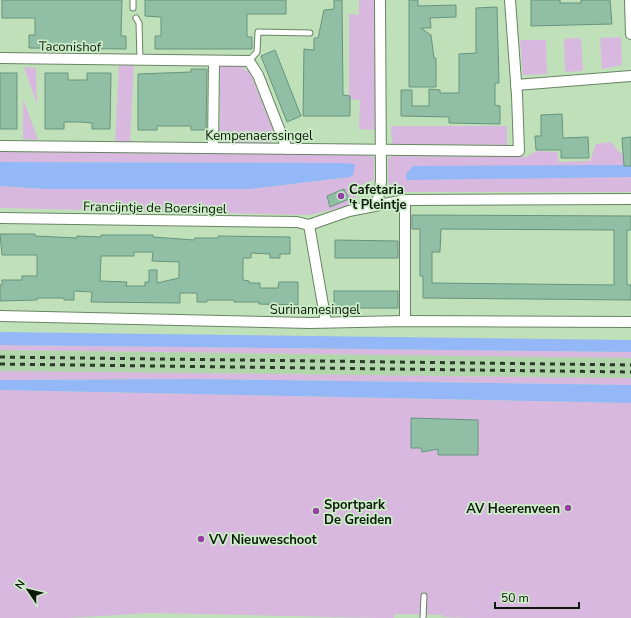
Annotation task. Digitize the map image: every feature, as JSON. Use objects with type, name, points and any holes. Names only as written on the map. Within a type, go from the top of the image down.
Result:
[{"type":"street","points":[[377,205],[381,181],[382,150],[380,0]]},
{"type":"street","points":[[510,0],[516,84],[631,76]]},
{"type":"street","points":[[630,0],[631,34]]},
{"type":"street","name":"Taconishof","points":[[0,58],[249,61]]},
{"type":"street","points":[[213,148],[214,61]]},
{"type":"street","points":[[249,61],[258,75],[287,148]]},
{"type":"street","name":"Kempenaerssingel","points":[[0,146],[519,151],[516,84]]},
{"type":"street","points":[[326,322],[309,225],[349,211],[405,200],[631,199]]},
{"type":"street","points":[[405,200],[405,321]]},
{"type":"street","name":"Francijntje de Boersingel","points":[[0,218],[297,222],[309,225]]},
{"type":"street","name":"Surinamesingel","points":[[0,316],[326,322],[631,322]]},
{"type":"lane","points":[[133,0],[133,8]]},
{"type":"lane","points":[[136,18],[139,23],[140,60]]},
{"type":"lane","points":[[249,61],[257,52],[258,32],[310,33]]},
{"type":"lane","points":[[423,618],[424,596]]},
{"type":"shaded area","points":[[359,0],[375,0],[376,130],[359,129],[360,100],[349,99],[349,14],[359,15]]},
{"type":"shaded area","points":[[621,37],[622,65],[602,69],[600,38]]},
{"type":"shaded area","points":[[581,38],[583,71],[565,72],[564,39]]},
{"type":"shaded area","points":[[520,40],[546,40],[547,74],[523,75]]},
{"type":"shaded area","points":[[236,63],[236,66],[241,66],[247,71],[249,70],[275,135],[217,135],[217,131],[220,127],[220,73],[218,66]]},
{"type":"shaded area","points":[[119,65],[134,66],[130,142],[115,143]]},
{"type":"shaded area","points":[[24,67],[36,68],[37,105]]},
{"type":"shaded area","points":[[23,98],[38,140],[23,139]]},
{"type":"shaded area","points":[[391,126],[507,126],[507,145],[392,144]]},
{"type":"shaded area","points":[[217,138],[275,138],[269,144],[219,143]]},
{"type":"shaded area","points":[[611,142],[620,153],[631,154],[631,165],[406,179],[631,177],[631,192],[398,192],[388,182],[388,160],[389,157],[393,156],[525,157],[538,151],[557,152],[559,162],[590,161],[596,144]]},
{"type":"shaded area","points":[[0,152],[363,155],[374,157],[374,180],[362,185],[357,192],[355,204],[309,215],[0,208],[0,186],[45,189],[249,189],[350,177],[341,163],[0,162]]},
{"type":"shaded area","points":[[0,345],[631,352],[631,358],[0,350]]},
{"type":"shaded area","points":[[0,350],[631,358],[631,378],[0,371]]},
{"type":"shaded area","points":[[0,371],[631,378],[631,385],[193,379],[0,380]]},
{"type":"shaded area","name":"Sportpark De Greiden","points":[[0,390],[631,403],[631,618],[469,618],[443,617],[443,615],[395,614],[394,618],[376,618],[151,613],[67,618],[0,618]]},
{"type":"water","points":[[0,162],[355,164],[353,175],[350,177],[249,189],[45,189],[0,186]]},
{"type":"water","points":[[631,165],[631,177],[406,180],[406,174],[413,166]]},
{"type":"water","points":[[0,332],[631,340],[631,352],[0,345]]},
{"type":"water","points":[[193,379],[631,385],[631,403],[0,390],[0,380]]},
{"type":"building","points":[[2,0],[122,0],[121,36],[126,36],[126,49],[29,48],[29,35],[35,35],[35,18],[2,18]]},
{"type":"building","points":[[145,0],[286,0],[286,14],[247,14],[247,37],[252,37],[252,49],[155,49],[155,36],[161,36],[161,17],[145,16]]},
{"type":"building","points":[[334,0],[342,0],[343,95],[350,96],[350,116],[303,116],[304,49],[314,50],[314,38],[318,38],[324,10],[334,9]]},
{"type":"building","points":[[409,0],[418,0],[418,6],[456,5],[456,17],[430,18],[431,28],[421,28],[431,35],[434,58],[436,58],[436,87],[409,87]]},
{"type":"building","points":[[531,0],[560,0],[560,3],[581,3],[581,0],[610,0],[612,24],[531,26]]},
{"type":"building","points":[[497,7],[499,83],[495,83],[495,105],[500,106],[500,124],[449,123],[449,117],[401,116],[401,90],[412,90],[412,106],[429,106],[429,89],[440,90],[440,93],[459,93],[459,54],[476,53],[476,8]]},
{"type":"building","points":[[275,50],[301,116],[287,122],[261,56]]},
{"type":"building","points":[[191,69],[207,69],[206,130],[191,130],[191,126],[157,126],[157,130],[138,130],[138,74],[191,72]]},
{"type":"building","points":[[0,73],[17,73],[17,129],[0,129]]},
{"type":"building","points":[[45,73],[68,73],[68,80],[87,80],[87,73],[111,73],[110,129],[92,129],[92,123],[64,122],[64,129],[45,129]]},
{"type":"building","points":[[562,114],[563,138],[588,137],[589,158],[561,158],[561,150],[536,150],[535,136],[541,136],[541,115]]},
{"type":"building","points":[[631,137],[631,166],[624,166],[622,138]]},
{"type":"building","points":[[344,189],[349,199],[330,207],[327,196]]},
{"type":"building","points":[[412,215],[631,216],[631,230],[627,230],[627,285],[631,285],[631,300],[423,298],[423,276],[420,276],[420,229],[412,229]],"holes":[[[441,229],[614,230],[614,285],[432,283],[432,252],[440,252]]]},
{"type":"building","points":[[0,234],[35,234],[35,236],[77,238],[77,236],[101,237],[101,235],[153,235],[153,237],[194,240],[195,238],[218,238],[218,236],[290,237],[290,254],[280,254],[280,258],[270,258],[270,254],[251,253],[251,258],[243,258],[243,280],[249,281],[249,283],[260,283],[260,288],[278,288],[279,282],[298,282],[298,305],[259,304],[259,302],[234,302],[234,300],[207,300],[207,302],[197,302],[197,293],[180,293],[180,303],[91,302],[92,292],[74,291],[74,300],[64,300],[64,298],[37,298],[37,300],[0,301],[0,285],[2,285],[2,280],[22,280],[22,276],[37,276],[37,255],[2,255]],"holes":[[[134,252],[153,252],[152,261],[179,262],[179,278],[157,283],[157,270],[149,270],[149,282],[145,282],[145,286],[126,286],[127,282],[100,281],[101,256],[134,256]]]},
{"type":"building","points":[[335,240],[398,241],[398,258],[335,258]]},
{"type":"building","points":[[334,291],[398,291],[398,308],[334,308]]},
{"type":"building","points":[[411,418],[478,420],[478,455],[438,455],[438,449],[422,452],[421,448],[411,448]]},
{"type":"railway","points":[[0,357],[631,365]]},
{"type":"railway","points":[[0,364],[631,372]]},
{"type":"place","name":"Cafetaria 't Pleintje","points":[[341,196]]},
{"type":"place","name":"AV Heerenveen","points":[[568,508]]},
{"type":"place","name":"Sportpark De Greiden","points":[[316,511]]},
{"type":"place","name":"VV Nieuweschoot","points":[[201,539]]}]
